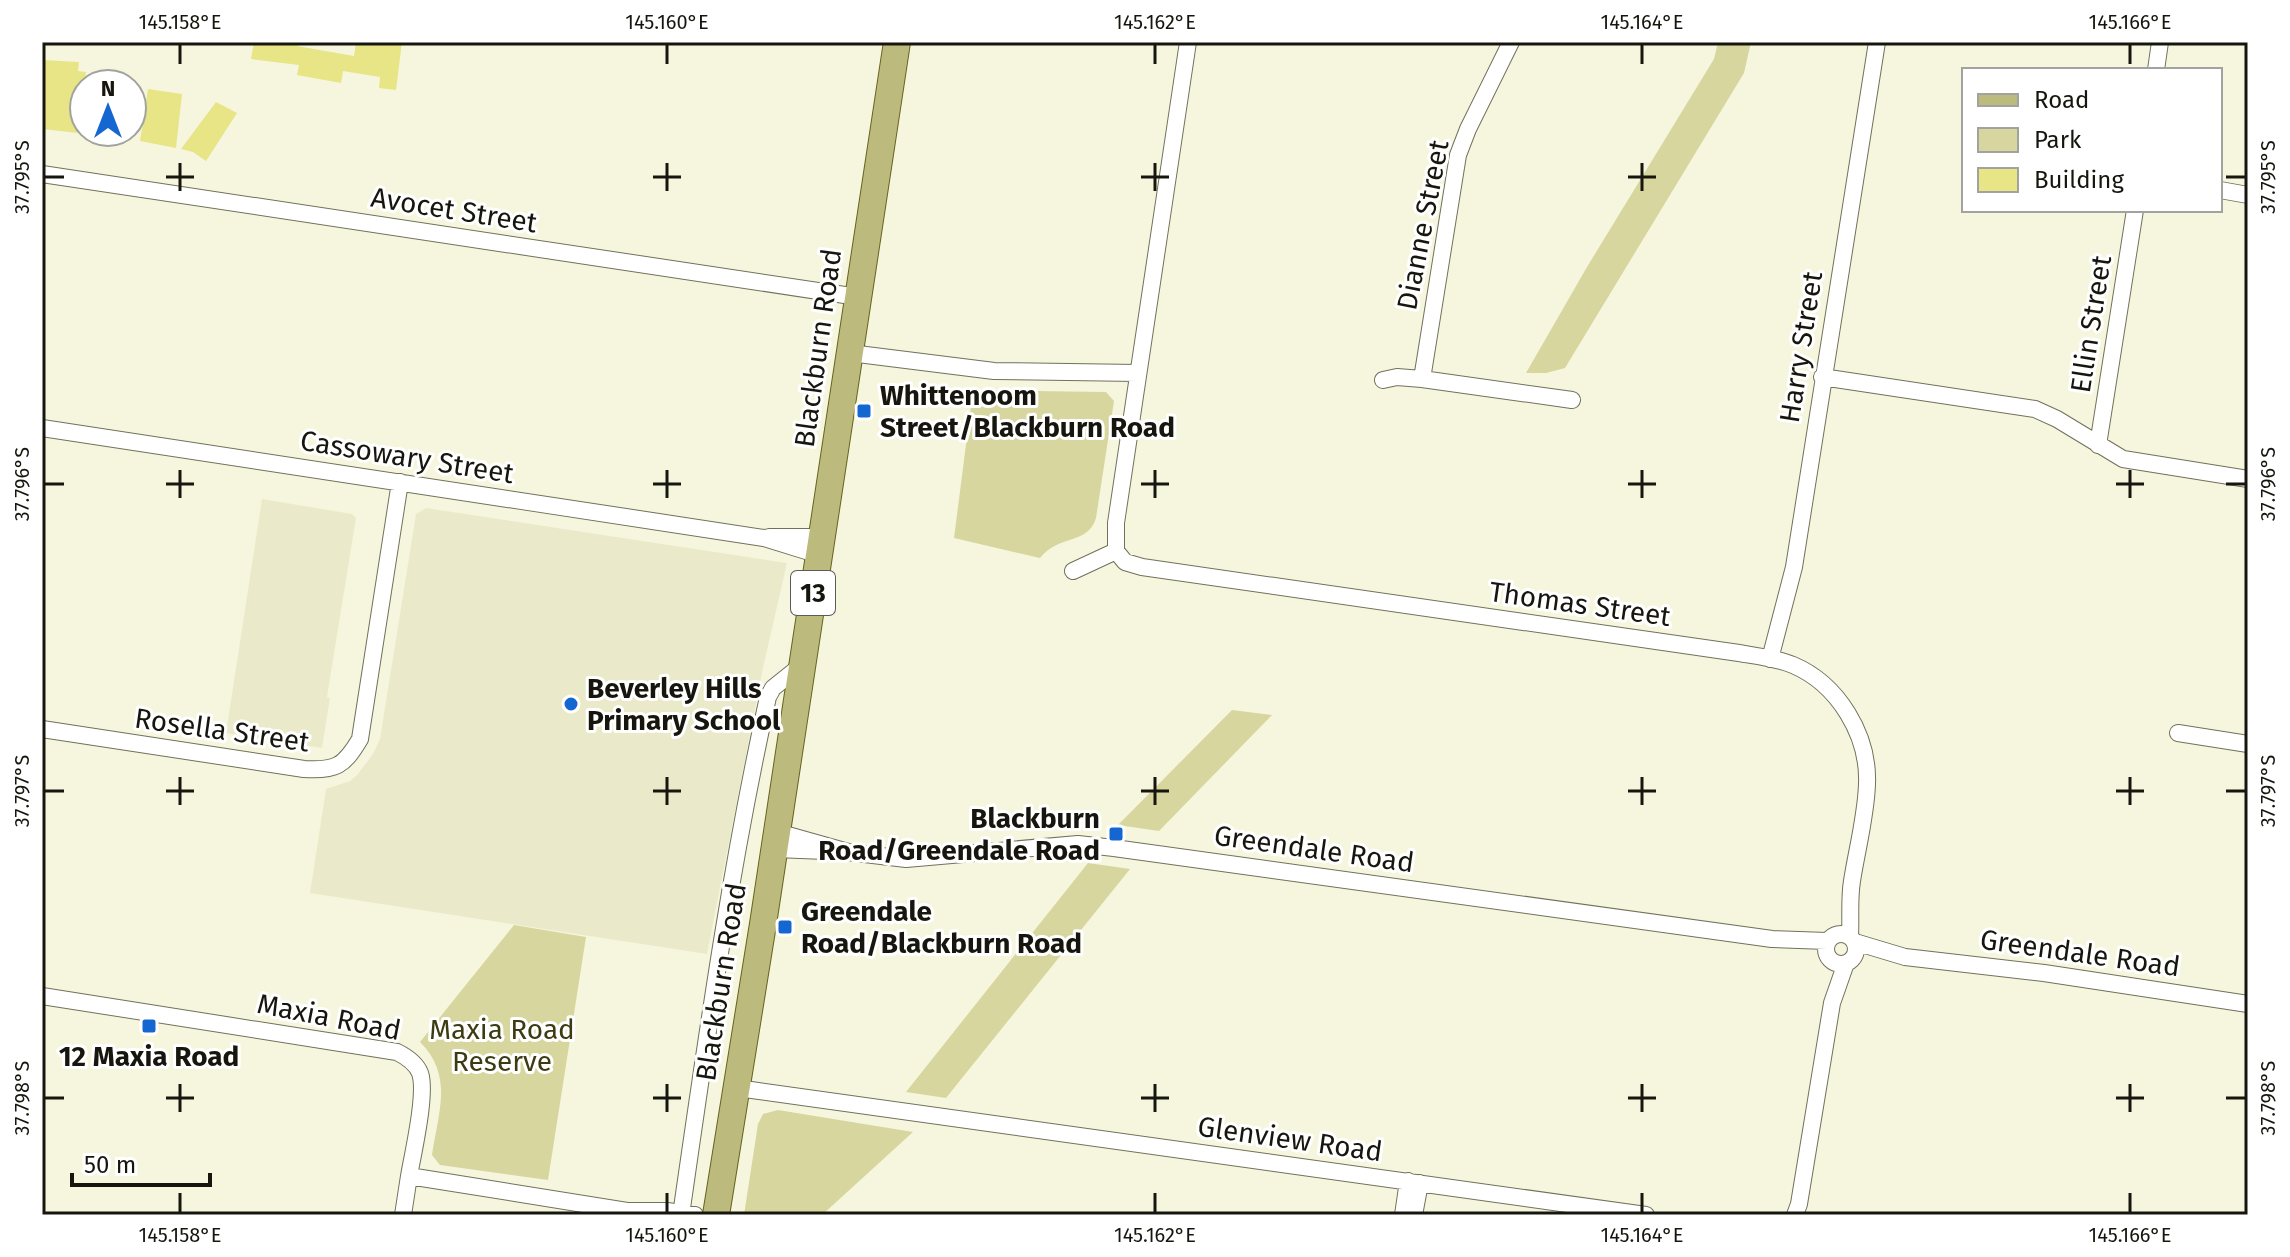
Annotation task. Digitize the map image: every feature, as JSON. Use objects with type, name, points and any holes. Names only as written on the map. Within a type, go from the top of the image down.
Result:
[{"type":"main road","name":"Blackburn Road","points":[[716,1215],[850,353],[892,43]]},
{"type":"street","points":[[1073,571],[1116,551],[1116,523],[1188,42]]},
{"type":"street","name":"Dianne Street","points":[[1422,379],[1458,155],[1511,42]]},
{"type":"street","name":"Harry Street","points":[[1770,659],[1794,567],[1877,42]]},
{"type":"street","points":[[2156,68],[2160,42]]},
{"type":"street","name":"Avocet Street","points":[[42,174],[858,297]]},
{"type":"street","points":[[2222,190],[2248,195]]},
{"type":"street","name":"Ellin Street","points":[[2098,445],[2135,212]]},
{"type":"street","points":[[850,353],[994,371],[1138,373]]},
{"type":"street","points":[[1383,380],[1397,377],[1422,379],[1572,400]]},
{"type":"street","points":[[1822,377],[2035,409],[2123,459],[2248,479]]},
{"type":"street","name":"Cassowary Street","points":[[42,428],[821,546]]},
{"type":"street","name":"Rosella Street","points":[[42,729],[304,769],[329,770],[348,760],[360,739],[400,482]]},
{"type":"street","name":"Thomas Street","points":[[1116,551],[1125,562],[1142,567],[1770,659],[1792,665],[1816,679],[1842,705],[1858,734],[1864,749],[1867,780],[1851,885],[1837,944],[1832,1003],[1795,1215]]},
{"type":"street","name":"Blackburn Road","points":[[686,1214],[726,920],[749,781],[768,697],[773,688],[803,663]]},
{"type":"street","points":[[2178,733],[2248,744]]},
{"type":"street","name":"Greendale Road","points":[[776,840],[906,859],[1065,845],[1102,847],[1772,939],[1837,944],[1905,957],[2044,973],[2248,1004]]},
{"type":"street","name":"Greendale Road","points":[[1837,944],[1837,964],[1905,957]]},
{"type":"street","name":"Thomas Street","points":[[1832,1003],[1848,962]]},
{"type":"street","name":"Maxia Road","points":[[42,996],[385,1050],[405,1056],[417,1067],[422,1087],[409,1176]]},
{"type":"street","name":"Glenview Road","points":[[737,1088],[1646,1215]]},
{"type":"street","points":[[403,1215],[409,1176],[634,1213],[686,1214]]},
{"type":"street","points":[[1403,1215],[1414,1182]]},
{"type":"street","points":[[1414,1182],[1414,1215]]},
{"type":"shaded area","points":[[262,499],[352,514],[356,518],[327,697],[330,698],[322,748],[226,733]]},
{"type":"shaded area","name":"Beverley Hills Primary School","points":[[426,508],[787,563],[763,668],[707,954],[310,893],[326,789],[350,781],[357,775],[380,739],[416,514]]},
{"type":"green space","points":[[1718,42],[1751,42],[1744,73],[1565,368],[1546,373],[1526,373],[1714,59]]},
{"type":"green space","points":[[973,390],[1106,392],[1114,401],[1096,518],[1087,532],[1056,545],[1040,558],[954,538]]},
{"type":"green space","points":[[1232,710],[1272,715],[1159,831],[1118,825]]},
{"type":"green space","points":[[1088,863],[1130,869],[946,1098],[906,1092]]},
{"type":"green space","name":"Maxia Road Reserve","points":[[514,925],[586,937],[548,1180],[440,1165],[432,1155],[440,1110],[440,1082],[431,1055],[420,1042]]},
{"type":"green space","points":[[778,1110],[913,1132],[822,1215],[744,1215],[758,1124],[763,1114]]},
{"type":"building","points":[[254,42],[297,42],[297,46],[354,56],[356,42],[402,42],[396,90],[379,88],[380,77],[343,71],[341,83],[297,75],[299,65],[251,59]]},
{"type":"building","points":[[42,60],[79,62],[78,68],[68,68],[68,132],[42,129]]},
{"type":"building","points":[[148,89],[182,94],[176,148],[148,143]]},
{"type":"building","points":[[216,102],[237,113],[206,161],[193,152],[181,149]]},
{"type":"place","name":"Whittenoom Street/Blackburn Road","points":[[864,411]]},
{"type":"place","name":"Beverley Hills Primary School","points":[[571,704]]},
{"type":"place","name":"Blackburn Road/Greendale Road","points":[[1116,834]]},
{"type":"place","name":"Greendale Road/Blackburn Road","points":[[785,927]]},
{"type":"place","name":"12 Maxia Road","points":[[149,1026]]}]
